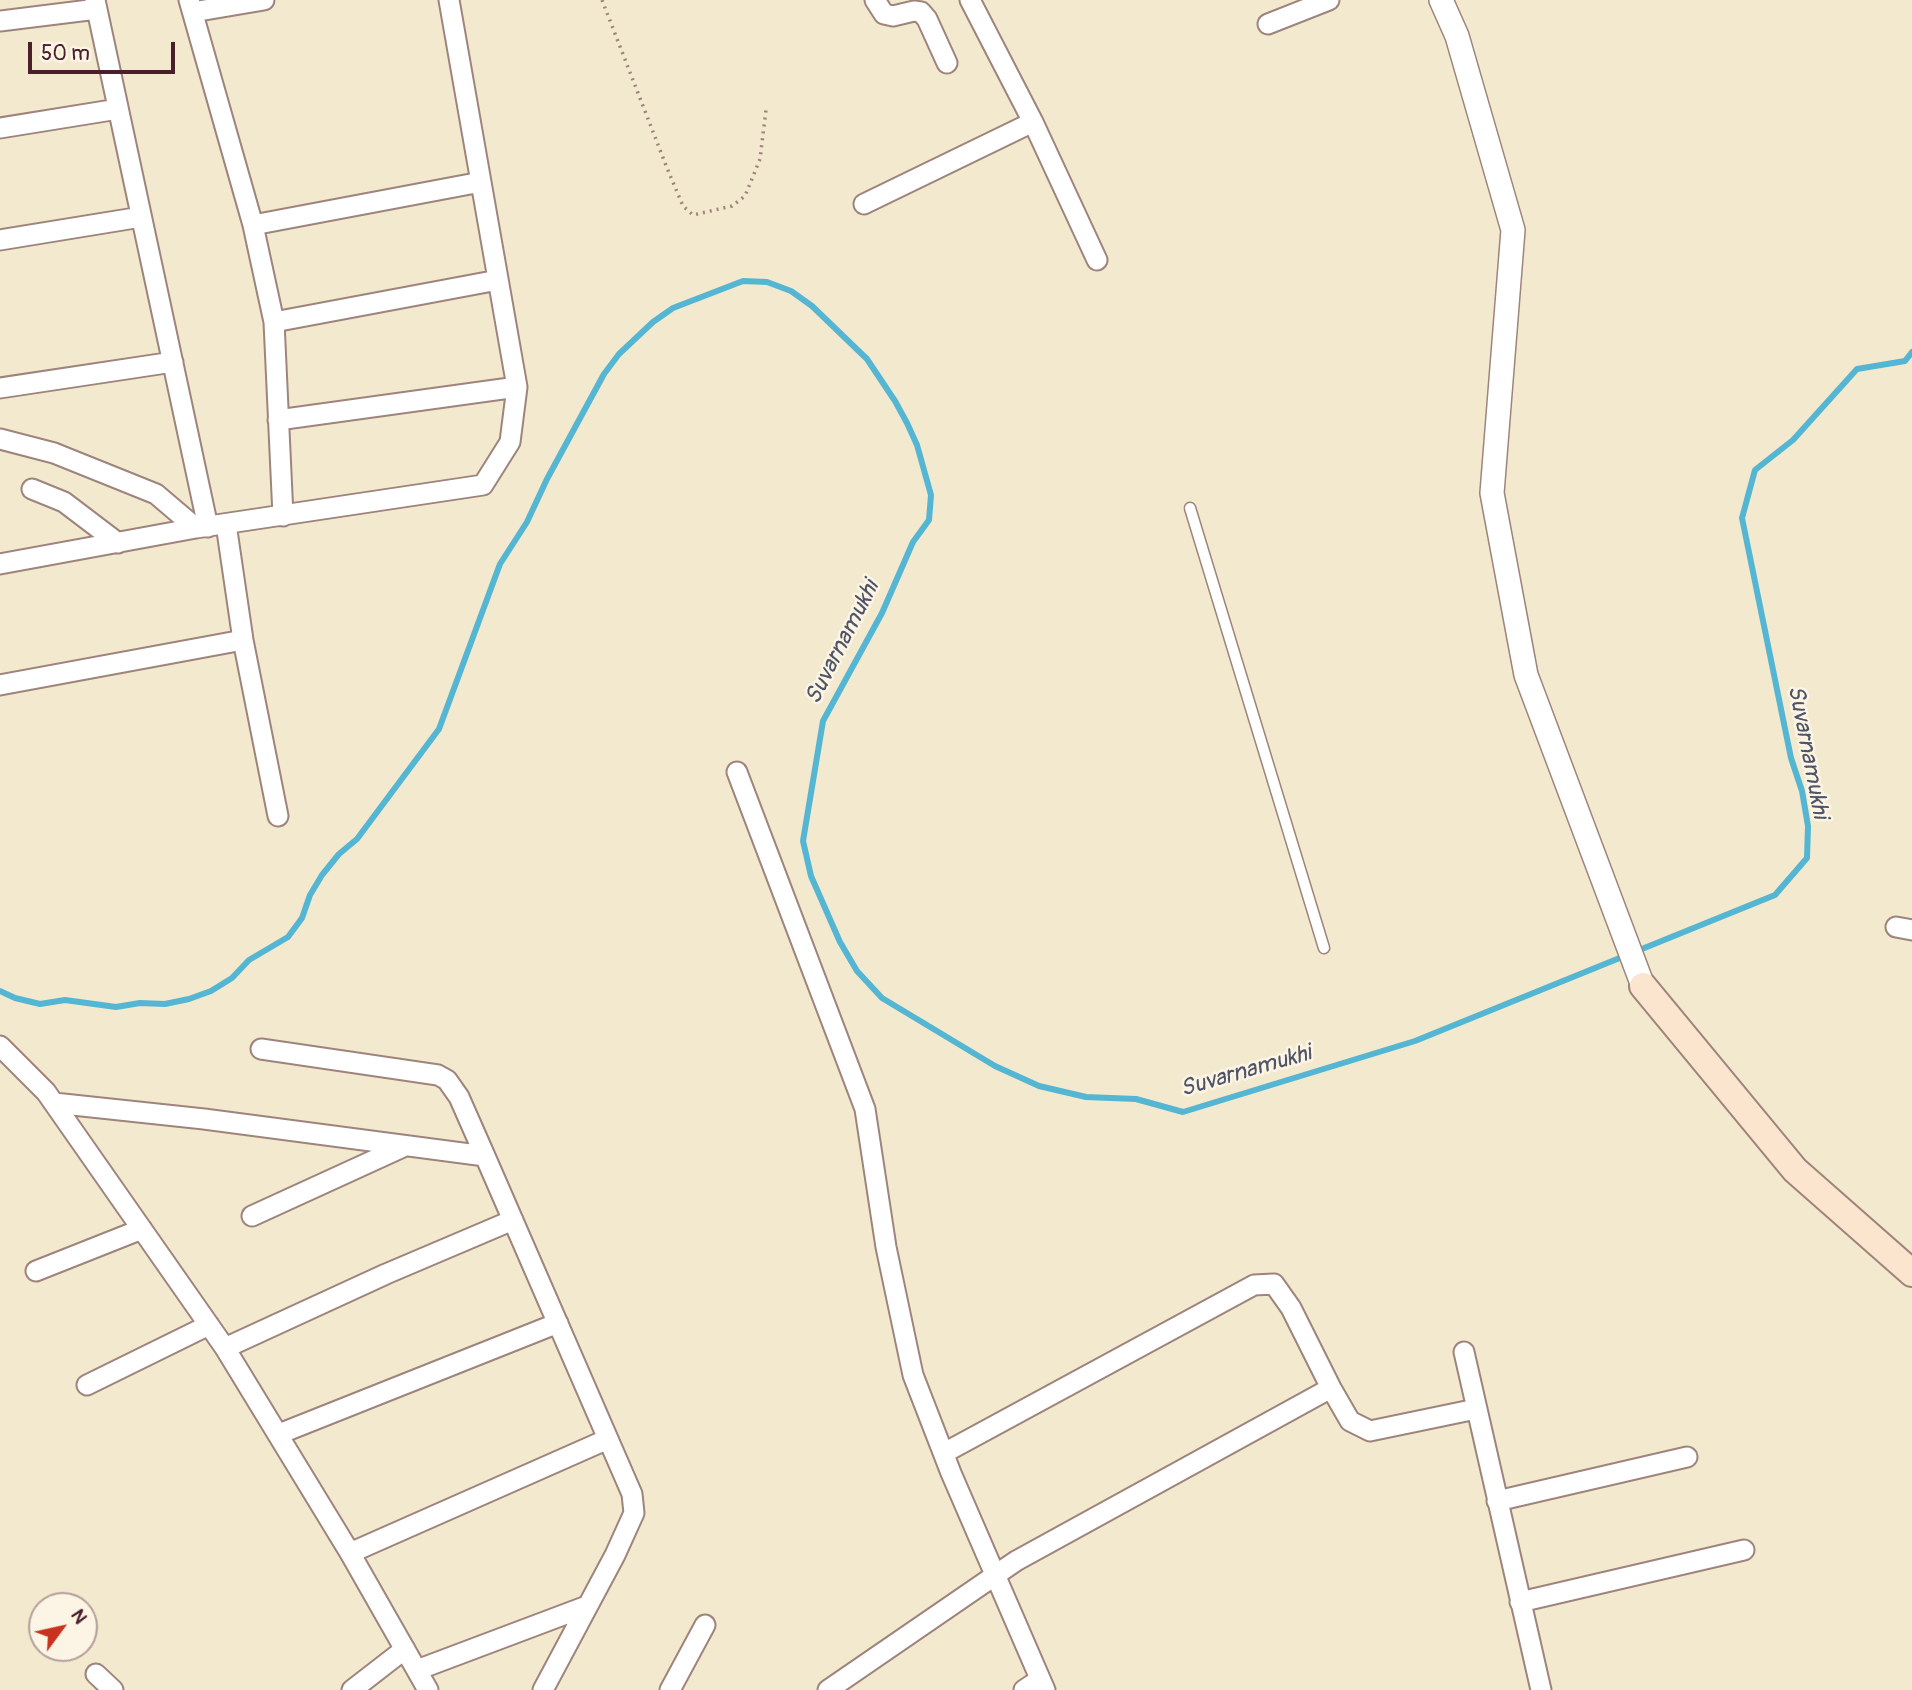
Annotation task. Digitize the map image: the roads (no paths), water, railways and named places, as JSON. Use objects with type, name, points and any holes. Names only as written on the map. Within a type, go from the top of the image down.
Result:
[{"type":"main road","points":[[1643,986],[1795,1170],[1912,1273]]},
{"type":"street","points":[[264,0],[191,6],[253,225],[274,322],[283,516]]},
{"type":"street","points":[[0,564],[210,527],[484,485],[510,442],[517,387],[449,0]]},
{"type":"street","points":[[875,0],[884,13],[893,16],[921,12],[927,19],[947,63]]},
{"type":"street","points":[[970,0],[1033,122],[1097,260]]},
{"type":"street","points":[[1268,24],[1329,0]]},
{"type":"street","points":[[1441,0],[1457,36],[1513,230],[1492,493],[1525,675],[1643,986]]},
{"type":"street","points":[[0,21],[96,4],[210,527],[243,640],[278,816]]},
{"type":"street","points":[[0,128],[118,110]]},
{"type":"street","points":[[864,204],[1033,122]]},
{"type":"street","points":[[253,225],[481,182]]},
{"type":"street","points":[[0,240],[141,216]]},
{"type":"street","points":[[274,322],[498,280]]},
{"type":"street","points":[[0,388],[173,362]]},
{"type":"street","points":[[278,420],[517,387]]},
{"type":"street","points":[[0,439],[54,453],[156,494],[210,527]]},
{"type":"street","points":[[32,489],[64,502],[118,543]]},
{"type":"street","points":[[0,685],[243,640]]},
{"type":"street","points":[[737,772],[865,1109],[886,1247],[913,1375],[996,1575],[1036,1687]]},
{"type":"street","points":[[0,1046],[46,1092],[225,1348],[350,1553],[428,1690]]},
{"type":"street","points":[[261,1049],[438,1075],[446,1080],[458,1097],[485,1156],[632,1494],[634,1513],[543,1690]]},
{"type":"street","points":[[54,1103],[204,1119],[485,1156]]},
{"type":"street","points":[[252,1216],[406,1145]]},
{"type":"street","points":[[225,1348],[386,1274],[513,1220]]},
{"type":"street","points":[[36,1271],[142,1229]]},
{"type":"street","points":[[944,1453],[1254,1285],[1274,1284],[1291,1308],[1350,1421],[1370,1431],[1476,1409]]},
{"type":"street","points":[[279,1434],[558,1323]]},
{"type":"street","points":[[87,1385],[209,1325]]},
{"type":"street","points":[[1464,1352],[1541,1690]]},
{"type":"street","points":[[828,1690],[1016,1561],[1331,1388]]},
{"type":"street","points":[[350,1553],[608,1439]]},
{"type":"street","points":[[1497,1501],[1687,1457]]},
{"type":"street","points":[[1520,1602],[1744,1550]]},
{"type":"street","points":[[416,1670],[587,1606]]},
{"type":"street","points":[[670,1690],[705,1625]]},
{"type":"street","points":[[352,1690],[405,1649]]},
{"type":"street","points":[[96,1674],[113,1690]]},
{"type":"lane","points":[[1190,508],[1324,948]]},
{"type":"waterway","name":"Suvarnamukhi","points":[[0,991],[40,1004],[65,1000],[116,1007],[140,1003],[165,1004],[211,991],[232,978],[249,960],[288,937],[302,918],[310,895],[322,875],[339,854],[357,839],[439,729],[500,564],[527,522],[547,479],[604,374],[619,354],[653,322],[673,308],[743,281],[767,282],[791,291],[812,306],[867,359],[907,423],[917,445],[931,495],[929,520],[913,542],[882,613],[823,721],[803,841],[811,876],[840,942],[857,971],[882,998],[995,1066],[1039,1086],[1086,1097],[1136,1099],[1183,1112],[1415,1041],[1775,895],[1807,858],[1808,826],[1802,791],[1791,758],[1742,518],[1755,470],[1793,440],[1857,369],[1905,361],[1912,352]]}]
